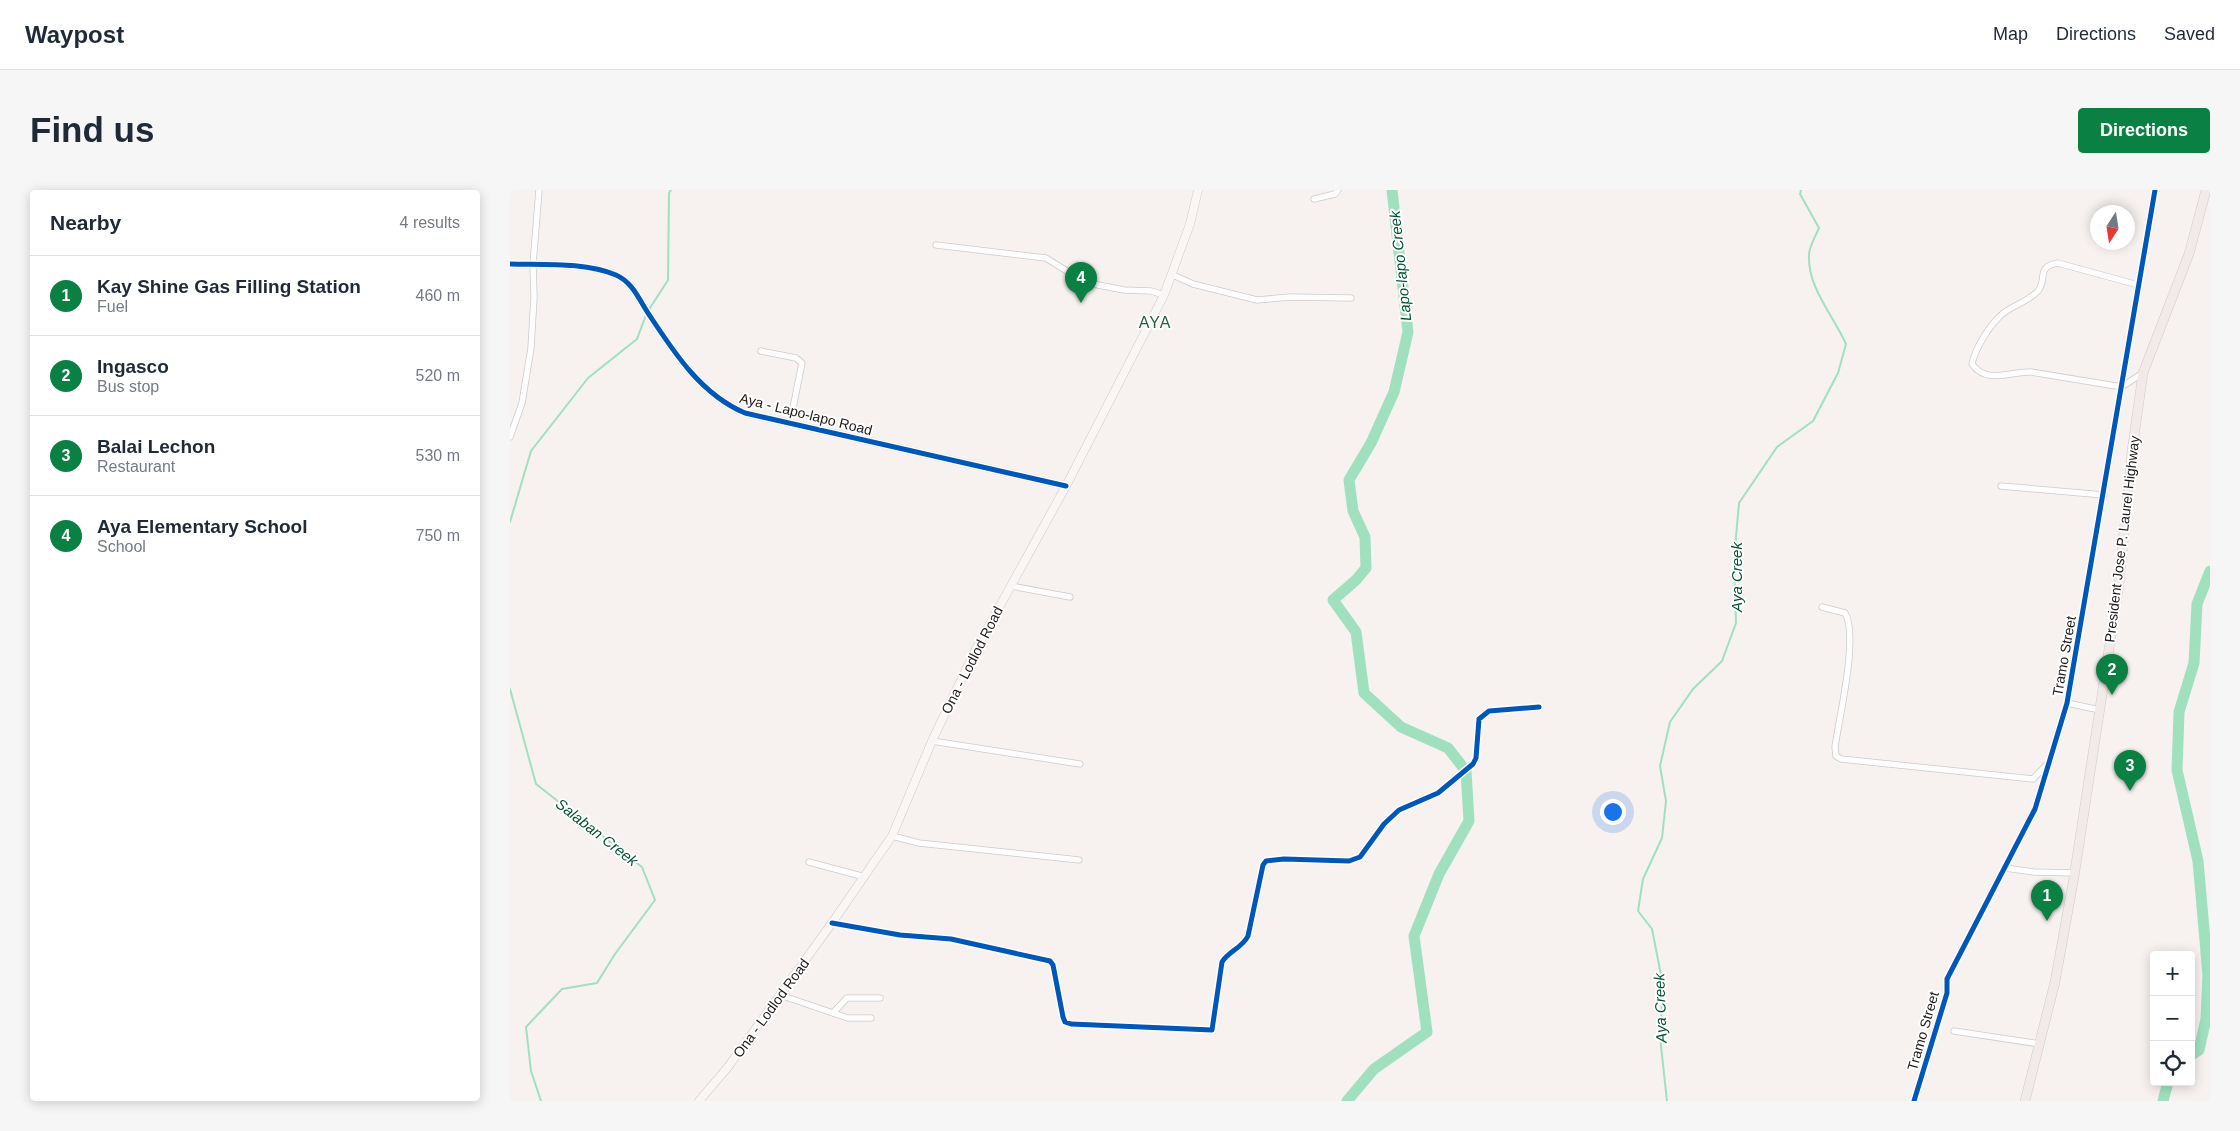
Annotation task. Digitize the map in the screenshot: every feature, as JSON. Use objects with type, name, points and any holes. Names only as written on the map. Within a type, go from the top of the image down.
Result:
[{"type":"highway","name":"President Jose P. Laurel Highway","points":[[2025,1101],[2055,982],[2074,873],[2119,584],[2132,451],[2143,373],[2189,254],[2206,190]]},
{"type":"main road","name":"Ona - Lodlod Road","points":[[699,1101],[728,1067],[865,877],[892,836],[932,741],[975,651],[1066,486],[1164,295],[1173,275],[1198,190]]},
{"type":"street","points":[[510,437],[527,382],[533,312],[532,264],[539,190]]},
{"type":"street","points":[[1314,199],[1335,194],[1338,190]]},
{"type":"street","name":"Tramo Street","points":[[1914,1101],[1947,993],[1947,979],[2035,809],[2068,703],[2155,190]]},
{"type":"street","points":[[936,245],[1037,256],[1052,261],[1078,278],[1098,285],[1124,290],[1151,291],[1164,295]]},
{"type":"street","points":[[2138,285],[2058,263],[2049,264],[2044,269],[2037,292],[1999,317],[1974,354],[1972,364],[1975,369],[1993,376],[2003,377],[2021,371],[2123,386],[2143,373]]},
{"type":"street","name":"Aya - Lapo-lapo Road","points":[[510,264],[596,269],[618,276],[633,288],[670,346],[712,394],[726,405],[745,413],[1066,486]]},
{"type":"street","points":[[1173,275],[1193,284],[1257,300],[1290,297],[1351,298]]},
{"type":"street","points":[[761,351],[796,358],[802,364],[790,423]]},
{"type":"street","points":[[2001,486],[2104,495]]},
{"type":"street","points":[[1011,586],[1070,597]]},
{"type":"street","points":[[1822,607],[1846,614],[1851,629],[1835,747],[1836,756],[2033,779],[2052,759]]},
{"type":"street","points":[[2068,703],[2100,710]]},
{"type":"street","points":[[832,923],[900,935],[951,939],[1050,961],[1053,965],[1063,1017],[1065,1022],[1071,1024],[1212,1030],[1222,962],[1226,956],[1242,945],[1248,936],[1263,865],[1266,862],[1284,859],[1349,861],[1360,856],[1384,824],[1399,810],[1438,793],[1473,764],[1476,758],[1479,719],[1482,714],[1489,711],[1540,707]]},
{"type":"street","points":[[932,741],[1080,764]]},
{"type":"street","points":[[892,836],[919,843],[1079,860]]},
{"type":"street","points":[[808,862],[865,877]]},
{"type":"street","points":[[2005,868],[2034,872],[2074,873]]},
{"type":"street","points":[[780,995],[856,1019],[872,1018]]},
{"type":"street","points":[[833,1012],[847,998],[880,998]]},
{"type":"street","points":[[1954,1031],[2040,1044]]},
{"type":"waterway","name":"Salaban Creek","points":[[648,311],[668,280],[669,193],[671,190]]},
{"type":"waterway","name":"Lapo-lapo Creek","points":[[1347,1101],[1374,1069],[1427,1032],[1414,936],[1439,874],[1469,821],[1466,771],[1448,748],[1401,727],[1364,693],[1356,632],[1333,600],[1356,580],[1366,568],[1365,537],[1353,511],[1349,480],[1371,443],[1394,392],[1408,332],[1392,190]]},
{"type":"waterway","name":"Aya Creek","points":[[1667,1101],[1660,1037],[1663,985],[1652,929],[1638,911],[1643,879],[1662,838],[1666,801],[1660,766],[1670,722],[1693,689],[1722,661],[1736,623],[1734,559],[1739,503],[1777,447],[1813,421],[1838,373],[1846,344],[1812,278],[1809,254],[1819,228],[1800,194],[1801,190]]},
{"type":"waterway","name":"Salaban Creek","points":[[510,522],[531,451],[588,378],[637,339],[646,315]]},
{"type":"waterway","points":[[2195,1052],[2199,1050],[2206,1019],[2208,975],[2198,861],[2177,770],[2179,712],[2194,663],[2197,604],[2210,571]]},
{"type":"waterway","name":"Salaban Creek","points":[[510,689],[536,784],[642,867],[655,900],[615,954],[597,983],[562,989],[526,1027],[531,1071],[541,1101]]},
{"type":"waterway","points":[[2163,1101],[2167,1086]]},
{"type":"cycle path","points":[[1914,1101],[1947,993],[1947,979],[2035,809],[2067,703],[2155,190]]},
{"type":"cycle path","points":[[510,264],[578,266],[604,271],[622,278],[636,293],[669,345],[691,372],[716,396],[745,413],[1066,486]]},
{"type":"cycle path","points":[[832,923],[900,935],[951,939],[1050,961],[1053,965],[1063,1017],[1065,1022],[1071,1024],[1212,1030],[1222,962],[1248,936],[1263,865],[1266,861],[1284,859],[1349,861],[1360,857],[1384,824],[1399,810],[1438,793],[1473,764],[1476,758],[1479,719],[1489,711],[1539,707]]},
{"type":"place","name":"Aya Elementary School","points":[[1081,303]]},
{"type":"place","name":"Ingasco","points":[[2112,695]]},
{"type":"place","name":"Balai Lechon","points":[[2130,791]]},
{"type":"place","name":"Kay Shine Gas Filling Station","points":[[2047,921]]},
{"type":"district","name":"AYA","points":[[1155,322]]}]
